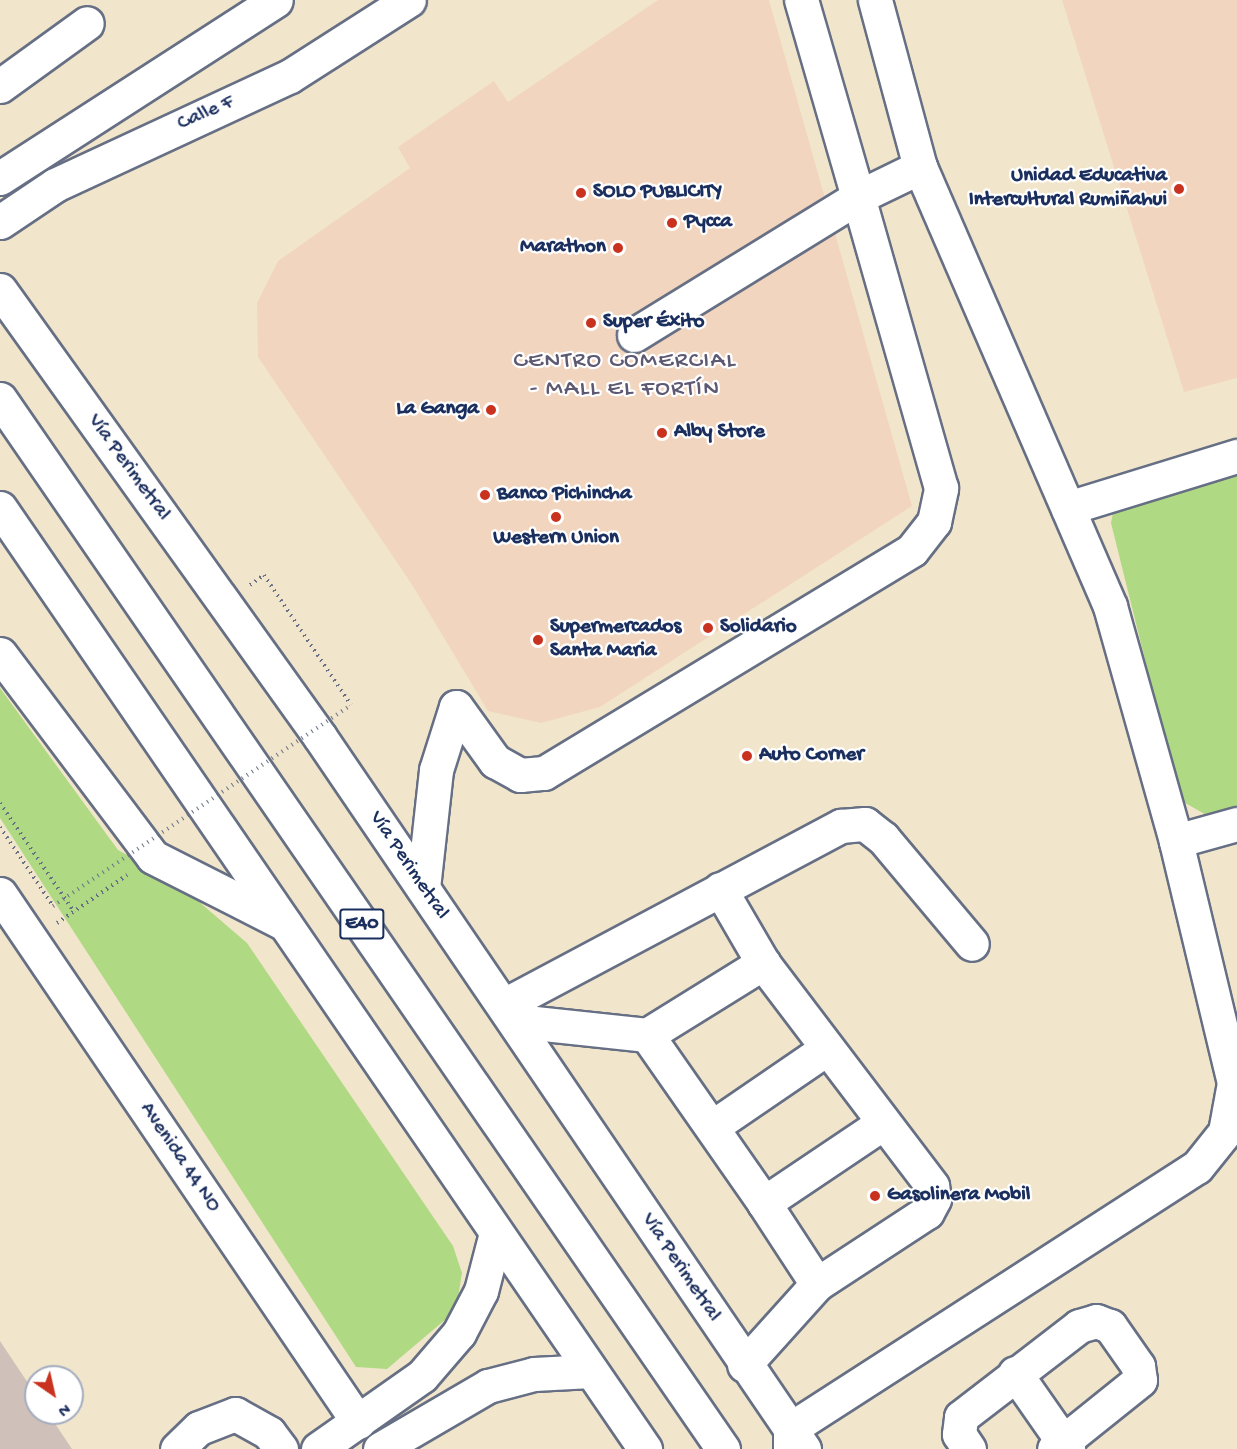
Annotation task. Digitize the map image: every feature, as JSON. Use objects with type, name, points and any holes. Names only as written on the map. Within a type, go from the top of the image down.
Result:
[{"type":"main road","points":[[0,178],[276,0]]},
{"type":"main road","name":"Calle F","points":[[0,222],[56,185],[290,76],[409,0]]},
{"type":"main road","points":[[423,888],[436,770],[456,707],[495,761],[520,775],[544,773],[912,550],[934,522],[942,488],[801,0]]},
{"type":"main road","points":[[795,1442],[1197,1167],[1225,1132],[1234,1083],[1176,841],[1110,606],[920,167],[875,0]]},
{"type":"main road","points":[[0,86],[87,23]]},
{"type":"main road","points":[[634,335],[858,197],[920,167]]},
{"type":"main road","name":"Vía Perimetral","points":[[0,290],[510,1013],[795,1442]]},
{"type":"main road","name":"E40","points":[[0,399],[723,1449]]},
{"type":"main road","points":[[1068,508],[1237,456]]},
{"type":"main road","points":[[0,508],[645,1449]]},
{"type":"main road","points":[[0,654],[153,857],[285,924]]},
{"type":"main road","points":[[1176,841],[1237,824]]},
{"type":"main road","points":[[510,1013],[720,890],[841,826],[865,825],[972,944]]},
{"type":"main road","points":[[720,890],[763,963],[932,1186],[934,1199],[927,1212],[817,1284],[744,1365]]},
{"type":"main road","name":"Avenida 44 NO","points":[[0,894],[17,932],[358,1422]]},
{"type":"main road","points":[[510,1013],[647,1035],[763,963]]},
{"type":"main road","points":[[647,1035],[764,1203],[817,1284]]},
{"type":"main road","points":[[712,1127],[826,1049]]},
{"type":"main road","points":[[764,1203],[883,1123]]},
{"type":"main road","points":[[318,1449],[422,1376],[459,1333],[481,1291],[496,1233]]},
{"type":"main road","points":[[969,1449],[959,1434],[961,1416],[1016,1373],[1079,1326],[1096,1321],[1110,1326],[1138,1366],[1140,1380],[1062,1447],[1016,1373]]},
{"type":"main road","points":[[380,1449],[488,1386],[534,1374],[591,1371]]},
{"type":"main road","points":[[177,1449],[199,1428],[235,1414],[269,1433],[281,1449]]},
{"type":"path","points":[[0,827],[53,906],[351,705],[264,575],[249,585],[256,595]]},
{"type":"path","points":[[328,704],[341,723]]},
{"type":"path","points":[[0,803],[74,912]]},
{"type":"path","points":[[17,932],[74,912],[153,857]]},
{"type":"shaded area","points":[[658,0],[769,0],[912,506],[600,707],[541,723],[488,711],[411,583],[258,357],[257,303],[278,261],[410,168],[398,147],[494,81],[508,102]]},
{"type":"shaded area","name":"Unidad Educativa Intercultural Rumiñahui","points":[[1062,0],[1237,0],[1237,378],[1184,392]]},
{"type":"shaded area","points":[[0,1341],[24,1377],[24,1425],[56,1425],[72,1449],[0,1449]]},
{"type":"green space","points":[[1237,468],[1237,807],[1208,816],[1180,800],[1111,523],[1114,507]]},
{"type":"green space","points":[[0,688],[118,850],[176,882],[247,943],[453,1246],[462,1273],[458,1298],[446,1319],[387,1369],[356,1367],[0,818]]},
{"type":"place","name":"Unidad Educativa Intercultural Rumiñahui","points":[[1179,189]]},
{"type":"place","name":"SOLO PUBLICITY","points":[[581,193]]},
{"type":"place","name":"Pycca","points":[[672,223]]},
{"type":"place","name":"Marathon","points":[[618,248]]},
{"type":"place","name":"Super Éxito","points":[[591,323]]},
{"type":"place","name":"La Ganga","points":[[491,410]]},
{"type":"place","name":"Alby Store","points":[[662,433]]},
{"type":"place","name":"Banco Pichincha","points":[[485,495]]},
{"type":"place","name":"Western Union","points":[[556,517]]},
{"type":"place","name":"Solidario","points":[[708,628]]},
{"type":"place","name":"Supermercados Santa Maria","points":[[538,640]]},
{"type":"place","name":"Auto Corner","points":[[747,756]]},
{"type":"place","name":"Gasolinera Mobil","points":[[875,1196]]},
{"type":"district","name":"CENTRO COMERCIAL - MALL EL FORTÍN","points":[[625,376]]}]
